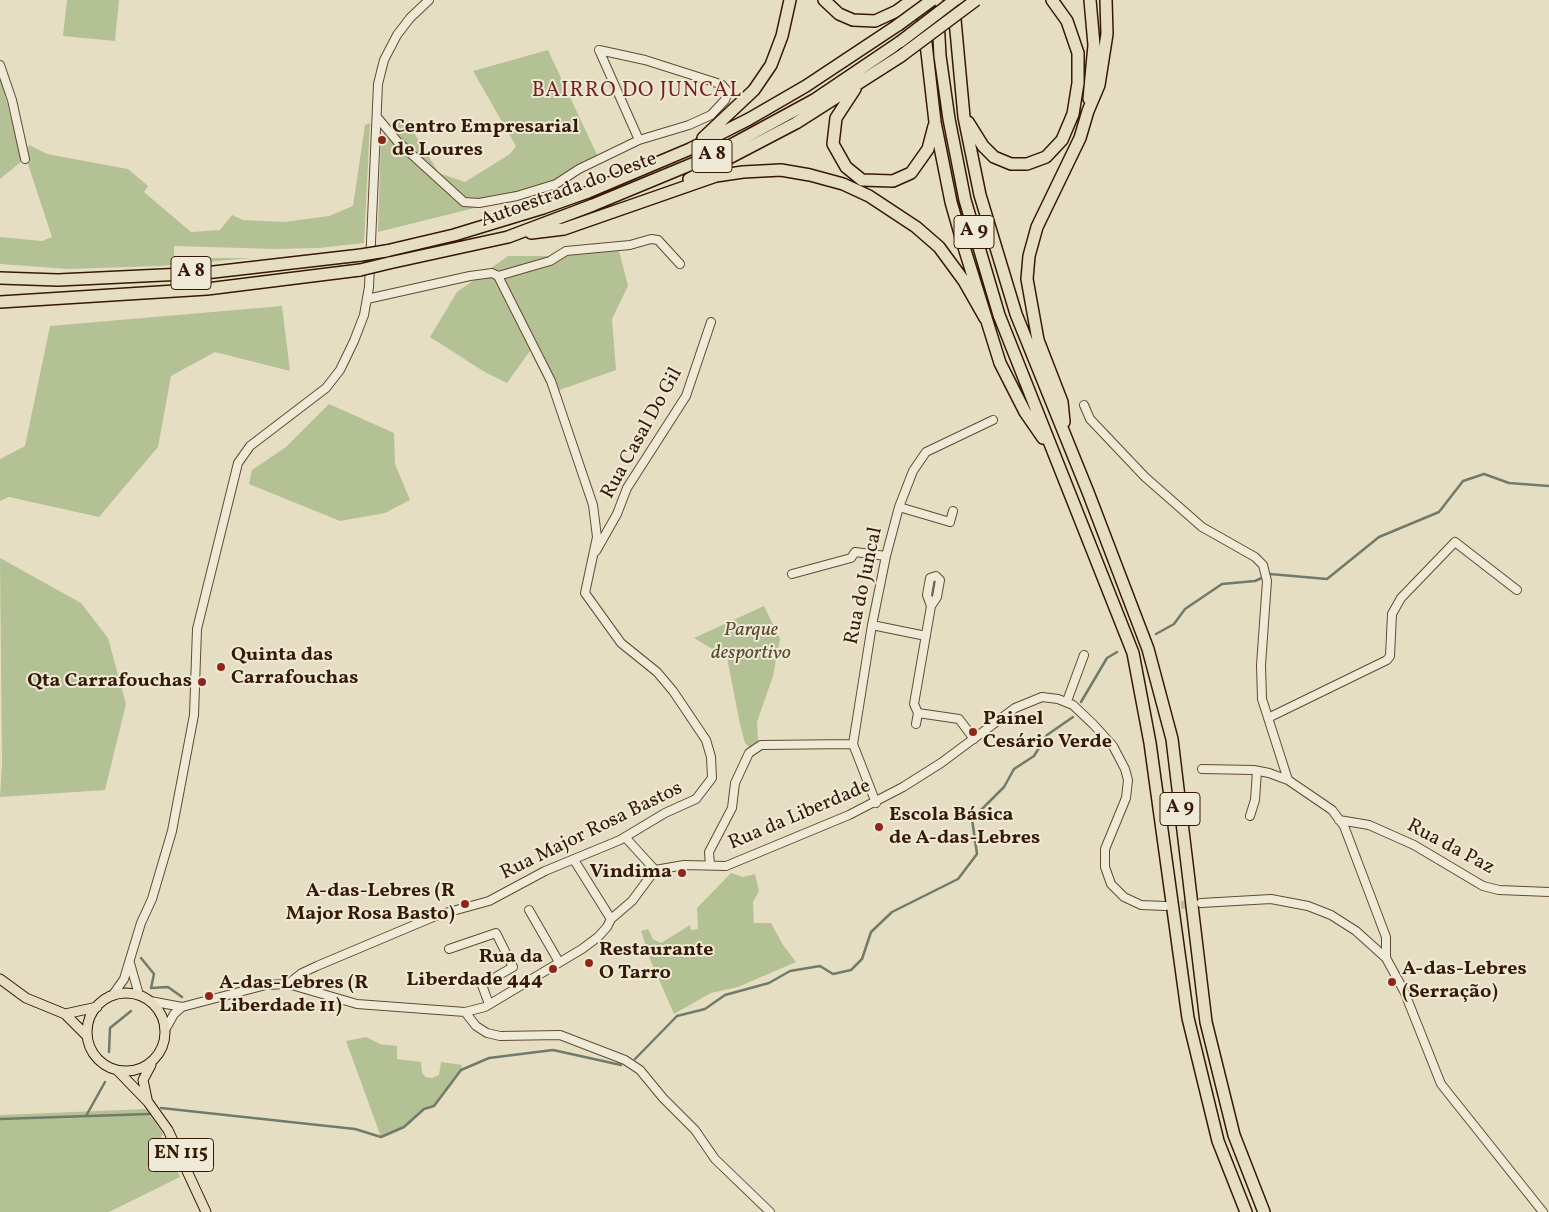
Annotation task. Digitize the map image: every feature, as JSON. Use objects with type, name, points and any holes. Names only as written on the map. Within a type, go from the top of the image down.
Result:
[{"type":"highway","points":[[690,149],[754,90],[771,66],[782,36],[790,0]]},
{"type":"highway","points":[[824,0],[838,14],[853,20],[875,21],[897,11],[912,0]]},
{"type":"highway","points":[[922,0],[935,122],[951,202],[1000,363],[1025,412],[1054,453]]},
{"type":"highway","name":"Autoestrada do Oeste","points":[[0,278],[58,280],[205,273],[361,255],[454,235],[588,192],[690,149],[749,120],[798,91],[898,25],[932,0]]},
{"type":"highway","name":"A 9","points":[[936,0],[944,83],[965,200],[999,314],[1133,653],[1150,743],[1188,1018],[1218,1141],[1246,1212]]},
{"type":"highway","name":"Autoestrada do Oeste","points":[[0,302],[207,289],[360,270],[508,237],[593,205],[710,157],[814,100],[900,42],[954,0]]},
{"type":"highway","name":"A 9","points":[[954,0],[964,117],[980,195],[1016,314],[1148,649],[1172,739],[1206,1022],[1234,1135],[1264,1212]]},
{"type":"highway","points":[[656,196],[796,123],[901,56],[976,0]]},
{"type":"highway","points":[[964,117],[982,146],[994,157],[1011,164],[1027,164],[1046,157],[1062,140],[1073,114],[1078,83],[1078,53],[1067,21],[1052,0]]},
{"type":"highway","points":[[1088,111],[1094,45],[1090,0]]},
{"type":"highway","points":[[1066,437],[1062,402],[1038,340],[1026,279],[1029,256],[1037,227],[1080,138],[1088,111],[1099,85],[1104,62],[1106,0]]},
{"type":"highway","points":[[859,84],[836,118],[833,144],[846,167],[862,180],[893,181],[912,173],[928,149],[935,122]]},
{"type":"highway","points":[[508,237],[564,229],[716,176],[743,172],[781,170],[843,184],[891,209],[939,247],[964,281],[985,318]]},
{"type":"main road","name":"EN 115","points":[[0,979],[26,998],[65,1014],[87,1036],[90,1048],[97,1058],[106,1066],[118,1071],[148,1102],[168,1130],[206,1212]]},
{"type":"main road","points":[[65,1014],[97,1007],[112,996],[125,993],[139,995],[150,1001],[160,1011],[165,1030]]},
{"type":"main road","points":[[87,1036],[88,1024],[97,1007]]},
{"type":"main road","name":"EN 115","points":[[148,1102],[143,1080],[162,1050],[165,1030]]},
{"type":"main road","points":[[118,1071],[130,1072],[154,1061]]},
{"type":"street","points":[[112,996],[124,979],[141,922],[152,899],[172,830],[194,715],[197,629],[238,463],[250,446],[319,394],[336,376],[354,341],[367,299],[372,240],[378,84],[384,60],[410,18],[429,0]]},
{"type":"street","points":[[377,117],[397,141],[453,193],[464,202],[479,204],[517,196],[556,184],[579,170],[639,140],[689,125],[711,115],[725,100],[728,92],[714,82],[645,60],[600,50],[639,140]]},
{"type":"street","points":[[0,65],[12,100],[25,159]]},
{"type":"street","points":[[367,299],[470,276],[492,273],[498,276],[550,261],[566,251],[630,245],[651,239],[658,240],[680,264]]},
{"type":"street","name":"Rua Major Rosa Bastos","points":[[288,984],[302,973],[317,966],[438,915],[489,902],[545,872],[625,837],[696,799],[712,778],[711,757],[706,740],[673,691],[657,672],[622,643],[585,593],[597,536],[593,505],[551,381],[498,276]]},
{"type":"street","name":"Rua Casal Do Gil","points":[[592,556],[617,514],[627,488],[686,396],[711,322]]},
{"type":"street","points":[[1084,405],[1090,419],[1145,477],[1202,527],[1255,557],[1266,571],[1262,699],[1288,780]]},
{"type":"street","name":"Rua do Juncal","points":[[853,744],[872,625],[886,556],[899,507],[912,471],[926,452],[993,420]]},
{"type":"street","points":[[899,507],[948,526],[953,511]]},
{"type":"street","points":[[1268,718],[1387,660],[1390,656],[1392,614],[1401,598],[1456,542],[1516,590]]},
{"type":"street","points":[[792,574],[851,558],[855,552],[886,556]]},
{"type":"street","points":[[916,724],[918,713],[914,704],[931,606]]},
{"type":"street","points":[[872,625],[926,636]]},
{"type":"street","points":[[1084,655],[1066,701],[1093,724],[1113,746],[1125,769],[1128,780],[1126,798],[1105,849],[1105,868],[1111,884],[1124,897],[1142,905],[1165,906]]},
{"type":"street","name":"Rua da Liberdade","points":[[655,870],[684,865],[726,866],[876,803],[918,778],[1014,708],[1042,697],[1066,701]]},
{"type":"street","points":[[918,713],[959,719],[974,739]]},
{"type":"street","points":[[710,865],[709,852],[732,808],[735,783],[749,753],[761,745],[853,744],[876,803]]},
{"type":"street","points":[[1202,769],[1257,771],[1288,780],[1332,810],[1344,826],[1386,937],[1386,958]]},
{"type":"street","points":[[1250,816],[1256,800],[1257,771]]},
{"type":"street","name":"Rua da Paz","points":[[1339,820],[1369,825],[1414,845],[1483,886],[1499,890],[1549,892]]},
{"type":"street","points":[[150,1001],[182,1007],[266,986],[288,984],[357,1004],[465,1012],[489,1004],[598,936],[611,919],[632,901],[655,870],[625,837]]},
{"type":"street","points":[[574,860],[611,919]]},
{"type":"street","points":[[1201,903],[1271,899],[1308,906],[1331,915],[1356,931],[1386,958],[1404,991],[1441,1084],[1543,1212]]},
{"type":"street","points":[[529,910],[559,962]]},
{"type":"street","points":[[449,949],[496,934],[513,967],[482,985],[489,1004]]},
{"type":"street","points":[[130,961],[139,995]]},
{"type":"street","points":[[165,1030],[174,1014],[182,1007]]},
{"type":"street","points":[[465,1012],[476,1026],[487,1033],[500,1036],[560,1035],[625,1060],[640,1070],[680,1117],[695,1130],[716,1159],[770,1212]]},
{"type":"green space","points":[[67,0],[119,0],[115,41],[63,36]]},
{"type":"green space","points":[[548,50],[599,159],[551,189],[378,232],[381,137],[396,119],[409,125],[439,173],[465,182],[510,154],[516,146],[473,71]]},
{"type":"green space","points":[[0,76],[22,161],[0,179]]},
{"type":"green space","points":[[370,123],[364,243],[319,248],[275,249],[174,246],[174,258],[252,258],[159,266],[68,269],[0,264],[0,237],[42,241],[52,237],[26,158],[29,145],[47,154],[128,169],[148,186],[144,192],[191,232],[220,230],[232,215],[243,220],[284,222],[329,216],[353,206],[365,125]]},
{"type":"green space","points":[[619,251],[628,286],[612,319],[616,370],[551,393],[530,351],[507,383],[483,371],[430,337],[457,292],[508,256],[566,256]]},
{"type":"green space","points":[[282,306],[290,371],[215,352],[171,376],[158,447],[99,517],[9,497],[0,501],[0,459],[25,446],[50,326]]},
{"type":"green space","points":[[329,404],[394,433],[395,464],[410,500],[385,513],[340,521],[249,484],[252,470],[286,447]]},
{"type":"green space","points":[[0,558],[81,603],[108,638],[126,704],[105,790],[0,797],[2,763]]},
{"type":"green space","name":"Parque desportivo","points":[[764,606],[780,639],[773,676],[757,722],[758,741],[750,748],[745,743],[740,724],[727,658],[694,638]]},
{"type":"green space","points":[[731,873],[743,877],[755,874],[759,891],[753,902],[754,923],[771,923],[783,945],[796,962],[738,987],[711,993],[674,1014],[650,959],[641,931],[648,929],[653,939],[661,943],[690,925],[691,930],[698,929],[697,908]]},
{"type":"green space","points":[[366,1037],[380,1044],[397,1046],[397,1059],[421,1062],[422,1073],[426,1077],[432,1078],[439,1075],[441,1062],[462,1065],[461,1070],[434,1106],[424,1109],[404,1127],[381,1137],[346,1041]]},
{"type":"green space","points":[[146,1109],[163,1134],[161,1137],[163,1146],[157,1155],[159,1161],[171,1157],[180,1177],[109,1212],[0,1212],[0,1115]]},
{"type":"waterway","points":[[1270,574],[1327,579],[1379,537],[1439,512],[1463,481],[1484,474],[1509,483],[1549,486]]},
{"type":"waterway","points":[[1156,634],[1174,624],[1185,609],[1222,584],[1255,581],[1264,577]]},
{"type":"waterway","points":[[1081,702],[1107,658],[1117,652]]},
{"type":"waterway","points":[[635,1059],[677,1016],[705,1009],[725,995],[769,983],[790,971],[820,966],[833,974],[851,970],[862,959],[871,932],[892,912],[958,879],[977,854],[972,819],[1004,787],[1014,769],[1034,756],[1047,735],[1073,717]]},
{"type":"waterway","points":[[141,958],[154,974],[151,988]]},
{"type":"waterway","points":[[151,988],[168,987],[182,997]]},
{"type":"waterway","points":[[109,1052],[110,1028],[131,1011]]},
{"type":"waterway","points":[[161,1108],[355,1129],[381,1137],[404,1127],[424,1109],[434,1106],[461,1070],[489,1058],[553,1050],[621,1065]]},
{"type":"waterway","points":[[86,1116],[105,1082]]},
{"type":"waterway","points":[[0,1119],[149,1114]]},
{"type":"tunnel","points":[[1169,906],[1195,904]]},
{"type":"place","name":"Centro Empresarial de Loures","points":[[382,140]]},
{"type":"place","name":"Quinta das Carrafouchas","points":[[221,667]]},
{"type":"place","name":"Qta Carrafouchas","points":[[202,682]]},
{"type":"place","name":"Painel Cesário Verde","points":[[973,732]]},
{"type":"place","name":"Escola Básica de A-das-Lebres","points":[[879,827]]},
{"type":"place","name":"Vindima","points":[[682,873]]},
{"type":"place","name":"A-das-Lebres (R Major Rosa Basto)","points":[[465,904]]},
{"type":"place","name":"Restaurante O Tarro","points":[[589,963]]},
{"type":"place","name":"Rua da Liberdade 444","points":[[553,969]]},
{"type":"place","name":"A-das-Lebres (Serração)","points":[[1392,982]]},
{"type":"place","name":"A-das-Lebres (R Liberdade 11)","points":[[209,996]]},
{"type":"district","name":"BAIRRO DO JUNCAL","points":[[637,92]]}]
